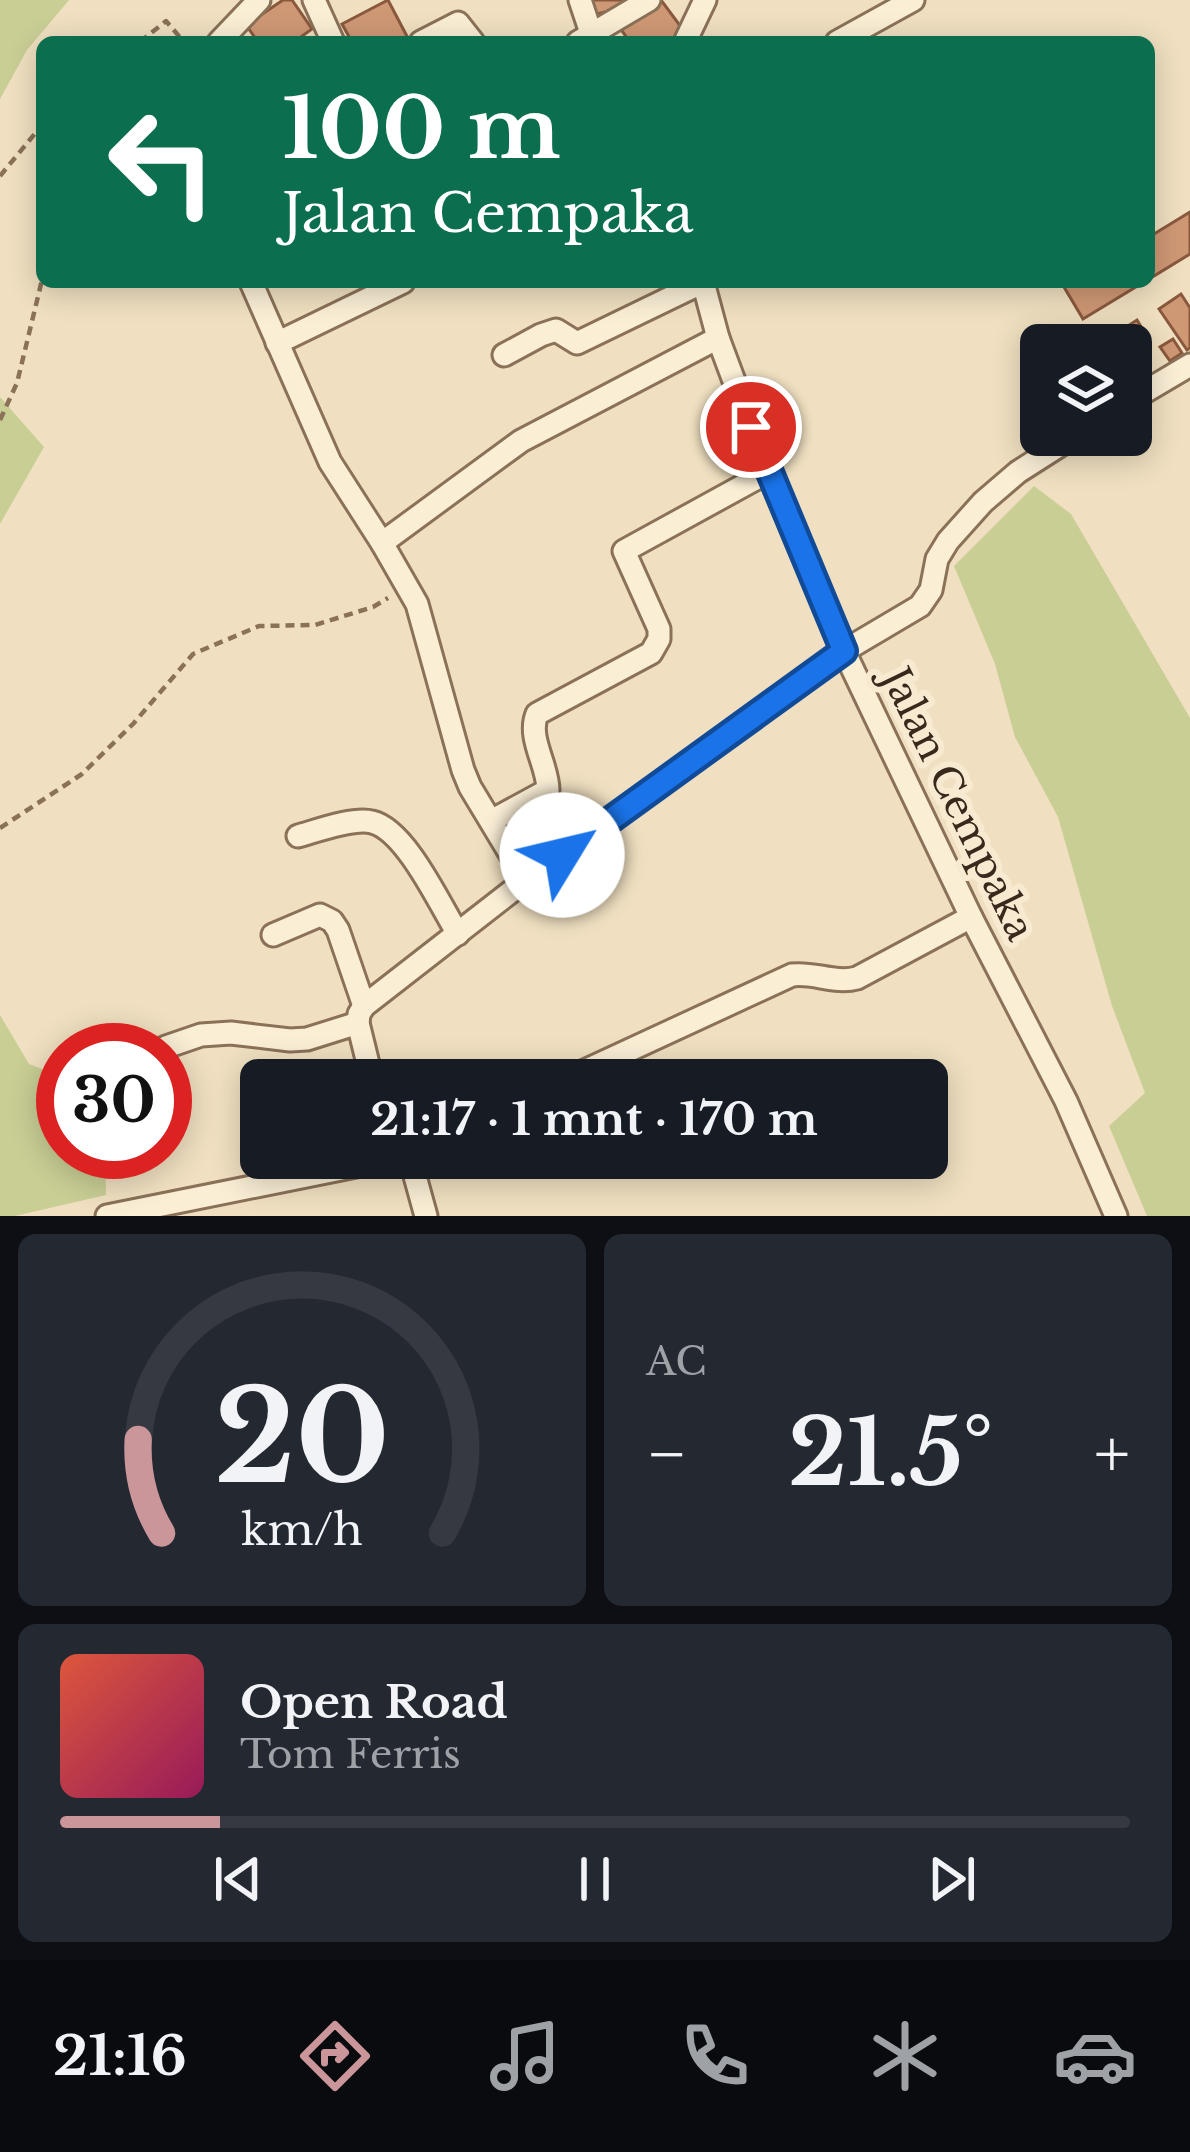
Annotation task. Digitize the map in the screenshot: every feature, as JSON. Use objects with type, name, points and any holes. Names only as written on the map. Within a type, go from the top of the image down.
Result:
[{"type":"street","points":[[225,36],[259,0]]},
{"type":"street","points":[[314,0],[330,36]]},
{"type":"street","points":[[580,0],[586,36]]},
{"type":"street","points":[[593,36],[649,0]]},
{"type":"street","points":[[688,36],[705,0]]},
{"type":"street","points":[[848,36],[913,0]]},
{"type":"street","points":[[433,36],[458,23],[468,36]]},
{"type":"street","points":[[254,288],[330,462],[417,604],[463,770],[526,880]]},
{"type":"street","points":[[277,343],[391,288]]},
{"type":"street","points":[[504,355],[556,330],[579,343],[691,288]]},
{"type":"street","name":"Jalan Cempaka","points":[[705,288],[718,338],[768,472],[844,651],[971,917],[1066,1101],[1116,1216]]},
{"type":"street","points":[[382,543],[521,441],[718,338]]},
{"type":"street","points":[[1152,388],[1190,365]]},
{"type":"street","points":[[192,1038],[231,1033],[307,1039],[361,1015],[526,880],[844,651],[920,606],[931,590],[937,559],[948,541],[983,502],[1043,456]]},
{"type":"street","points":[[491,821],[548,790],[533,728],[538,714],[655,648],[659,628],[624,551],[768,472]]},
{"type":"street","points":[[298,836],[356,822],[373,822],[391,832],[406,848],[458,934]]},
{"type":"street","points":[[273,935],[320,915],[332,921],[361,1015],[368,1059]]},
{"type":"street","points":[[610,1059],[792,975],[857,978],[971,917]]},
{"type":"street","points":[[107,1216],[295,1179]]},
{"type":"street","points":[[407,1179],[426,1216]]},
{"type":"path","points":[[147,36],[166,21],[179,36]]},
{"type":"path","points":[[0,176],[36,132]]},
{"type":"path","points":[[0,420],[16,383],[40,288]]},
{"type":"path","points":[[0,828],[82,774],[193,654],[260,626],[315,625],[373,608],[407,584]]},
{"type":"green space","points":[[0,0],[69,0],[36,36],[0,99]]},
{"type":"green space","points":[[0,397],[44,447],[0,524]]},
{"type":"green space","points":[[1034,486],[1071,514],[1190,718],[1190,1216],[1147,1216],[1109,1126],[1145,1093],[1112,1006],[1058,817],[1015,737],[995,664],[954,566]]},
{"type":"green space","points":[[0,1015],[29,1064],[36,1067],[36,1179],[106,1179],[106,1195],[0,1216]]},
{"type":"building","points":[[283,0],[292,0],[312,29],[302,36],[254,36],[246,25]]},
{"type":"building","points":[[388,0],[407,36],[349,36],[342,24]]},
{"type":"building","points":[[591,0],[628,0],[629,6],[593,15]]},
{"type":"building","points":[[661,0],[687,35],[626,36],[620,28]]},
{"type":"building","points":[[1190,212],[1190,254],[1155,275],[1155,233]]},
{"type":"building","points":[[1065,288],[1134,288],[1083,319]]},
{"type":"building","points":[[1181,294],[1190,308],[1187,350],[1159,309]]},
{"type":"building","points":[[1173,339],[1182,353],[1170,361],[1160,347]]},
{"type":"route","points":[[562,855],[844,651],[751,427]]}]
